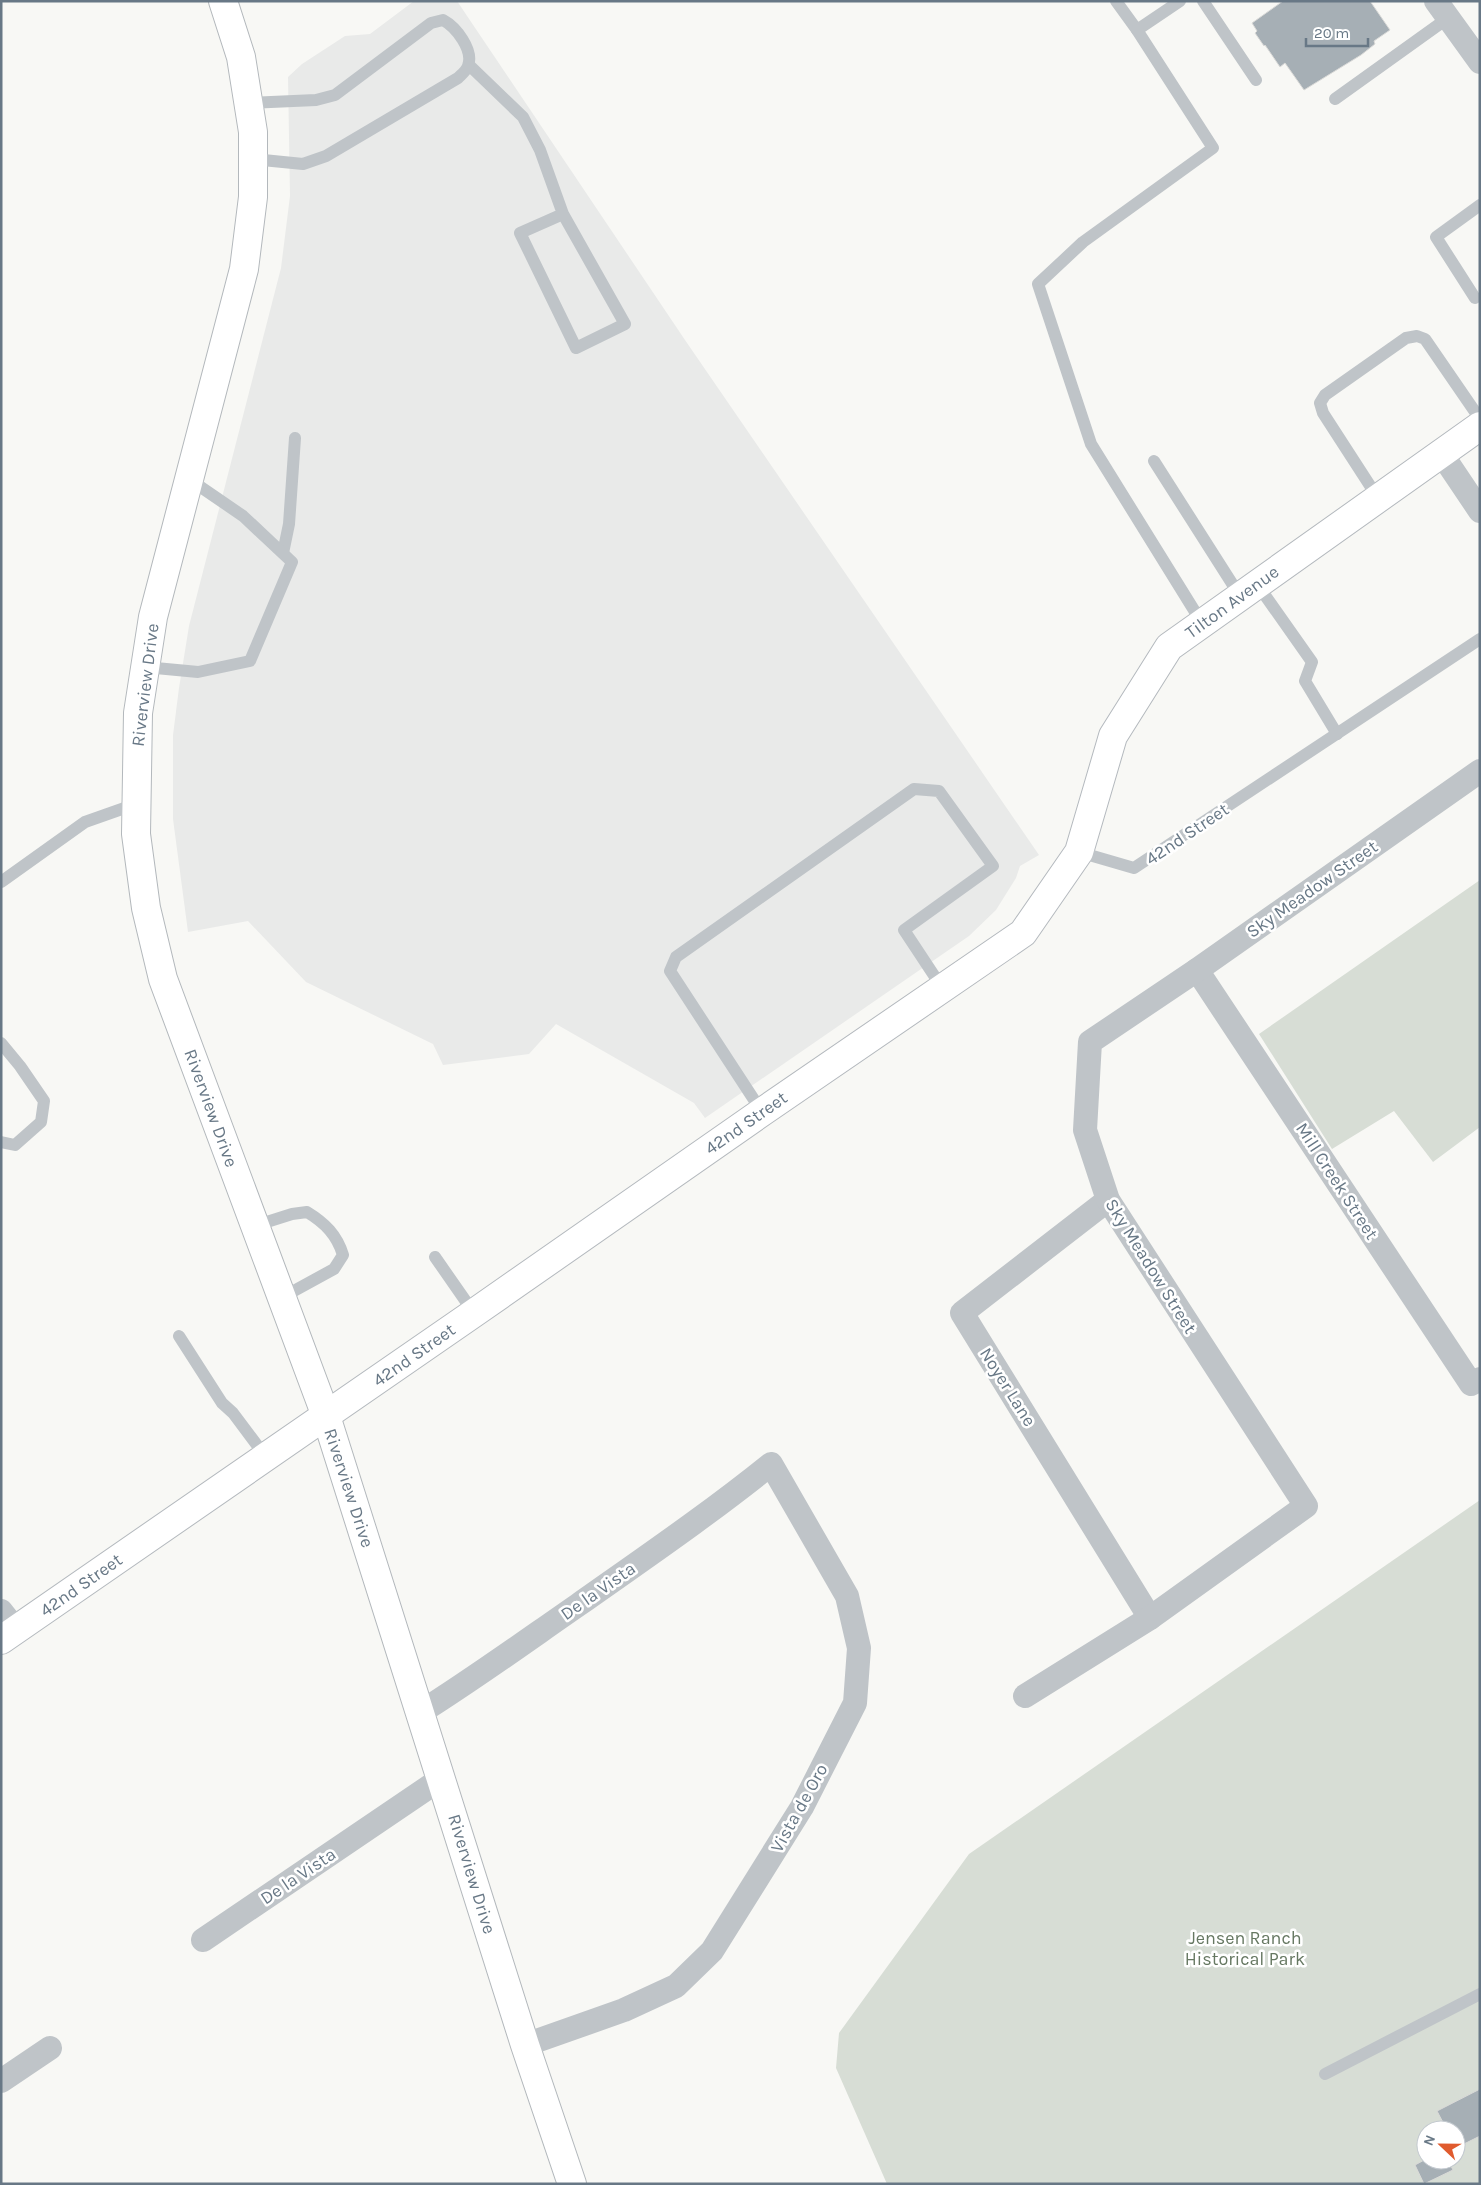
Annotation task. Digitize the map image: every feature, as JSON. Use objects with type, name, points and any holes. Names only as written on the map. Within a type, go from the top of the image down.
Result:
[{"type":"main road","name":"Riverview Drive","points":[[223,1],[241,57],[253,132],[253,197],[244,269],[153,617],[138,712],[136,834],[146,908],[163,979],[326,1416],[525,2045],[572,2184]]},
{"type":"main road","name":"Tilton Avenue","points":[[1080,852],[1113,736],[1169,647],[1480,426]]},
{"type":"main road","name":"42nd Street","points":[[6,1627],[266,1457],[1023,933],[1080,852]]},
{"type":"street","points":[[1442,10],[1480,62]]},
{"type":"street","points":[[1440,454],[1480,511]]},
{"type":"street","name":"Sky Meadow Street","points":[[1025,1696],[1150,1618],[1306,1506],[1108,1200],[1085,1130],[1090,1042],[1198,970],[1480,771]]},
{"type":"street","name":"Mill Creek Street","points":[[1198,970],[1471,1384],[1480,1379]]},
{"type":"street","name":"Noyer Lane","points":[[1108,1200],[962,1313],[1150,1618]]},
{"type":"street","name":"De la Vista","points":[[421,1712],[457,1690],[646,1558],[771,1464]]},
{"type":"street","name":"Vista de Oro","points":[[525,2045],[624,2010],[676,1986],[712,1952],[802,1807],[855,1703],[859,1648],[847,1596],[771,1464]]},
{"type":"street","name":"De la Vista","points":[[203,1940],[442,1778]]},
{"type":"street","points":[[1,2081],[50,2048]]},
{"type":"lane","points":[[1116,1],[1137,30],[1213,148],[1082,242],[1038,284],[1091,444],[1202,623]]},
{"type":"lane","points":[[1137,30],[1180,1]]},
{"type":"lane","points":[[1203,1],[1256,80]]},
{"type":"lane","points":[[1335,99],[1442,10]]},
{"type":"lane","points":[[248,103],[316,100],[335,94],[431,23],[443,20],[452,25],[469,51],[469,65],[458,78],[326,156],[303,164],[253,159]]},
{"type":"lane","points":[[469,65],[523,117],[540,150],[563,214],[625,324],[576,348],[520,233],[563,214]]},
{"type":"lane","points":[[1475,298],[1436,238],[1480,205]]},
{"type":"lane","points":[[1378,498],[1323,413],[1320,403],[1325,395],[1406,338],[1416,336],[1425,339],[1480,419]]},
{"type":"lane","points":[[282,553],[289,524],[295,438]]},
{"type":"lane","points":[[1154,461],[1249,590],[1312,662],[1305,681],[1337,734]]},
{"type":"lane","points":[[145,667],[198,672],[250,662],[292,562],[243,516],[189,479]]},
{"type":"lane","name":"42nd Street","points":[[1080,852],[1134,868],[1480,639]]},
{"type":"lane","points":[[762,1112],[670,971],[676,957],[914,789],[939,790],[993,866],[904,930],[943,989]]},
{"type":"lane","points":[[1,882],[85,822],[136,804]]},
{"type":"lane","points":[[1,1043],[6,1058],[20,1066],[44,1101],[41,1122],[15,1145],[1,1142]]},
{"type":"lane","points":[[254,1226],[292,1214],[307,1212],[323,1221],[339,1240],[343,1255],[334,1269],[281,1298]]},
{"type":"lane","points":[[434,1257],[474,1313]]},
{"type":"lane","points":[[179,1336],[222,1403],[266,1457]]},
{"type":"lane","points":[[1325,2074],[1480,1994]]},
{"type":"shaded area","points":[[414,1],[457,1],[685,340],[1039,855],[1020,866],[1016,878],[996,910],[969,936],[705,1118],[694,1103],[556,1024],[529,1054],[443,1065],[433,1044],[306,982],[248,921],[188,932],[173,819],[173,735],[189,626],[281,268],[290,196],[288,77],[302,64],[345,36],[370,34]]},
{"type":"green space","points":[[1480,880],[1480,1127],[1433,1162],[1394,1111],[1332,1149],[1259,1034]]},
{"type":"green space","name":"Jensen Ranch Historical Park","points":[[1480,1500],[1480,2184],[887,2184],[836,2068],[839,2033],[969,1854]]},
{"type":"building","points":[[1283,1],[1370,1],[1390,30],[1374,41],[1375,44],[1361,55],[1304,90],[1285,63],[1280,67],[1255,33],[1257,31],[1252,23]]},
{"type":"building","points":[[1480,2089],[1480,2136],[1466,2143],[1466,2120],[1442,2120],[1437,2111]]},
{"type":"building","points":[[1417,2170],[1453,2170],[1424,2184]]}]
